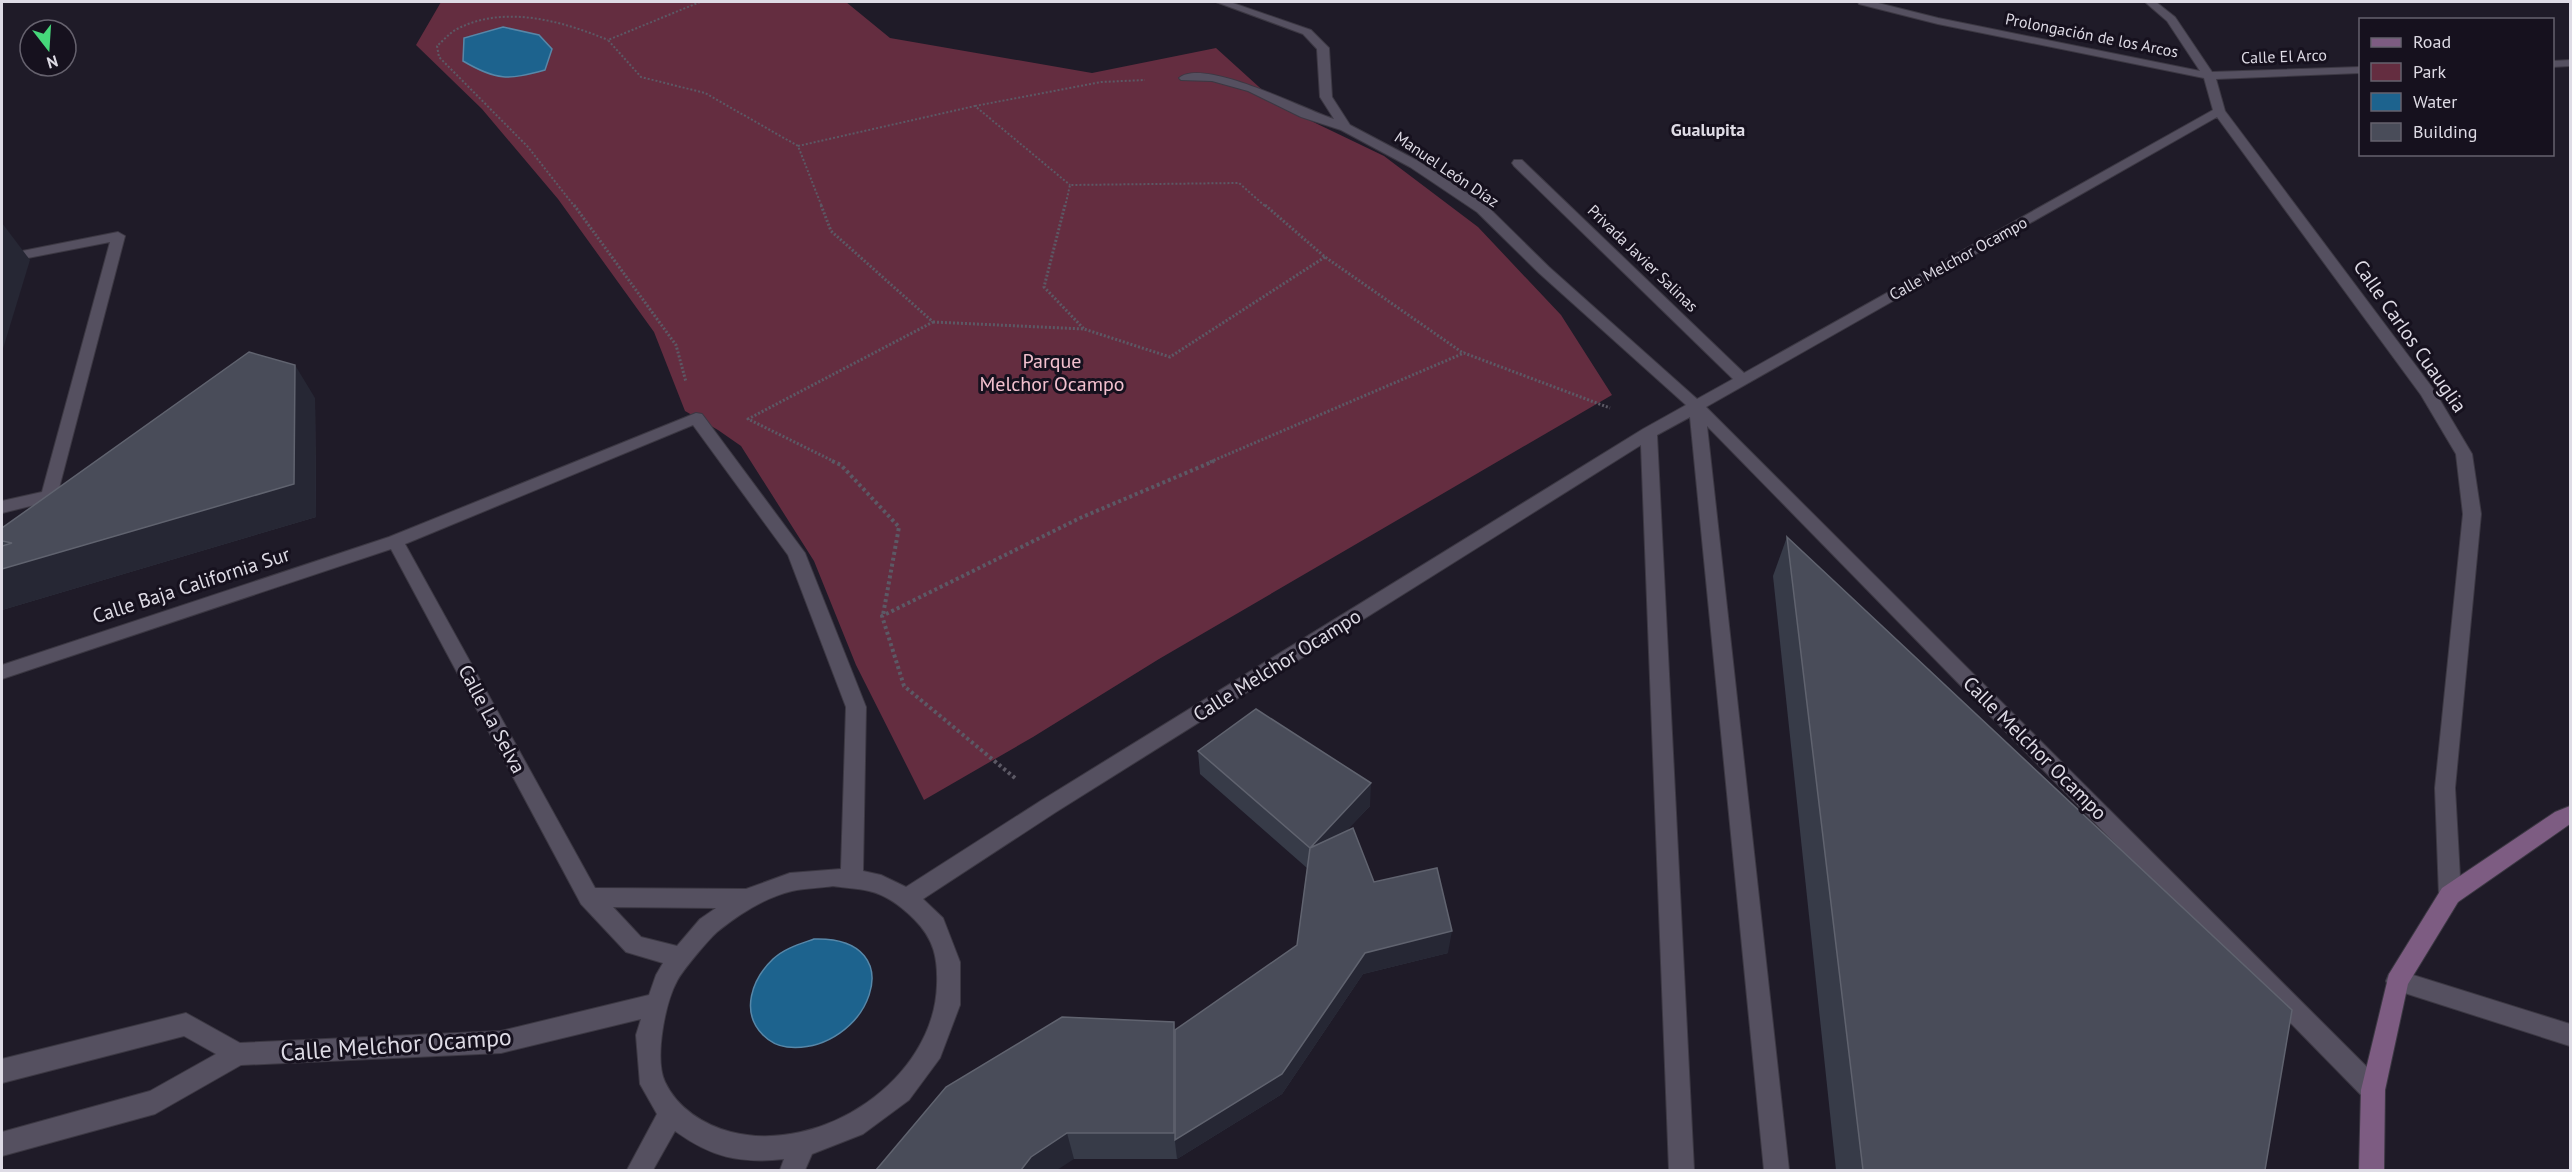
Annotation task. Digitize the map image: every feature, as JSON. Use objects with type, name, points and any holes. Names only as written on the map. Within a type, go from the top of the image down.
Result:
[{"type":"street","name":"Manuel León Díaz","points":[[1221,2],[1307,32],[1323,48],[1326,97],[1345,127],[1414,164],[1482,209],[1544,270],[1697,407]]},
{"type":"street","name":"Prolongación de los Arcos","points":[[1863,2],[1938,21],[2209,76]]},
{"type":"street","name":"Calle Carlos Cuauglia","points":[[2150,2],[2172,19],[2209,76],[2219,111],[2428,393],[2464,454],[2472,514],[2445,788],[2450,895]]},
{"type":"street","points":[[2554,64],[2571,63]]},
{"type":"street","name":"Calle El Arco","points":[[2209,76],[2359,70]]},
{"type":"street","points":[[1185,78],[1214,78],[1252,89],[1305,114],[1345,127]]},
{"type":"street","name":"Calle Melchor Ocampo","points":[[907,898],[1049,807],[1655,430],[2219,111]]},
{"type":"street","name":"Privada Javier Salinas","points":[[1518,163],[1743,380]]},
{"type":"street","points":[[2,259],[118,236],[49,496],[2,507]]},
{"type":"street","points":[[1697,407],[1776,1170]]},
{"type":"street","name":"Calle Melchor Ocampo","points":[[1697,407],[2373,1090]]},
{"type":"street","points":[[696,418],[796,553],[856,707],[852,880]]},
{"type":"street","name":"Calle Baja California Sur","points":[[2,672],[395,541],[696,418]]},
{"type":"street","points":[[1655,430],[1682,1170]]},
{"type":"street","name":"Calle La Selva","points":[[395,541],[589,897],[634,945],[681,957]]},
{"type":"street","points":[[2371,1170],[2373,1090],[2397,981],[2450,895],[2562,818],[2571,815]]},
{"type":"street","points":[[833,877],[873,882],[907,898],[935,925],[949,962],[948,1005],[932,1050],[900,1092],[854,1125],[803,1145],[752,1150],[706,1138],[671,1113],[651,1084],[648,1035],[667,975],[708,926],[747,899],[790,882],[833,877]]},
{"type":"street","points":[[589,897],[747,899]]},
{"type":"street","points":[[2397,981],[2571,1035]]},
{"type":"street","name":"Calle Melchor Ocampo","points":[[2,1144],[155,1102],[238,1054],[501,1042],[658,1004]]},
{"type":"street","points":[[2,1071],[186,1024],[238,1054]]},
{"type":"street","points":[[639,1170],[671,1113]]},
{"type":"street","points":[[792,1170],[803,1145]]},
{"type":"path","points":[[608,40],[700,2]]},
{"type":"path","points":[[933,322],[831,231],[798,146],[705,93],[641,77],[608,40],[577,26],[538,18],[495,18],[458,28],[437,46],[439,57],[482,99],[542,165],[591,227],[676,345],[696,418],[748,419],[841,465],[899,527],[882,616],[904,686],[1049,807]]},
{"type":"path","points":[[798,146],[975,106],[1101,82],[1185,78]]},
{"type":"path","points":[[975,106],[1070,185],[1239,183],[1326,257],[1464,353],[1655,430]]},
{"type":"path","points":[[1070,185],[1044,286],[1084,330]]},
{"type":"path","points":[[748,419],[933,322],[1084,330],[1170,357],[1326,257]]},
{"type":"path","points":[[882,616],[1080,518],[1464,353]]},
{"type":"green space","name":"Parque Melchor Ocampo","points":[[441,2],[846,2],[890,38],[1092,73],[1216,48],[1280,106],[1384,156],[1478,227],[1561,315],[1612,395],[1159,659],[1033,737],[924,800],[856,665],[814,561],[741,446],[685,411],[654,332],[558,199],[482,109],[416,45]]},
{"type":"water","points":[[503,27],[539,35],[552,49],[545,70],[521,76],[503,77],[475,68],[463,61],[464,38]]},
{"type":"water","points":[[814,939],[845,943],[864,956],[872,974],[869,995],[858,1016],[840,1033],[816,1045],[780,1046],[765,1037],[756,1026],[751,1006],[755,986],[759,976],[778,955]]},
{"type":"building","points":[[249,352],[295,365],[294,484],[2,569],[2,546],[12,543],[2,541],[2,528]]},
{"type":"building","points":[[1787,537],[2292,1010],[2265,1170],[1863,1170]]},
{"type":"building","points":[[1256,709],[1371,783],[1310,848],[1198,751]]},
{"type":"building","points":[[1353,828],[1374,882],[1437,868],[1452,931],[1365,953],[1282,1074],[1175,1140],[1175,1030],[1297,945],[1310,848]]},
{"type":"building","points":[[1062,1017],[1174,1022],[1174,1133],[1067,1133],[1031,1157],[1021,1170],[876,1170],[946,1087]]},
{"type":"district","name":"Gualupita","points":[[1708,130]]}]
